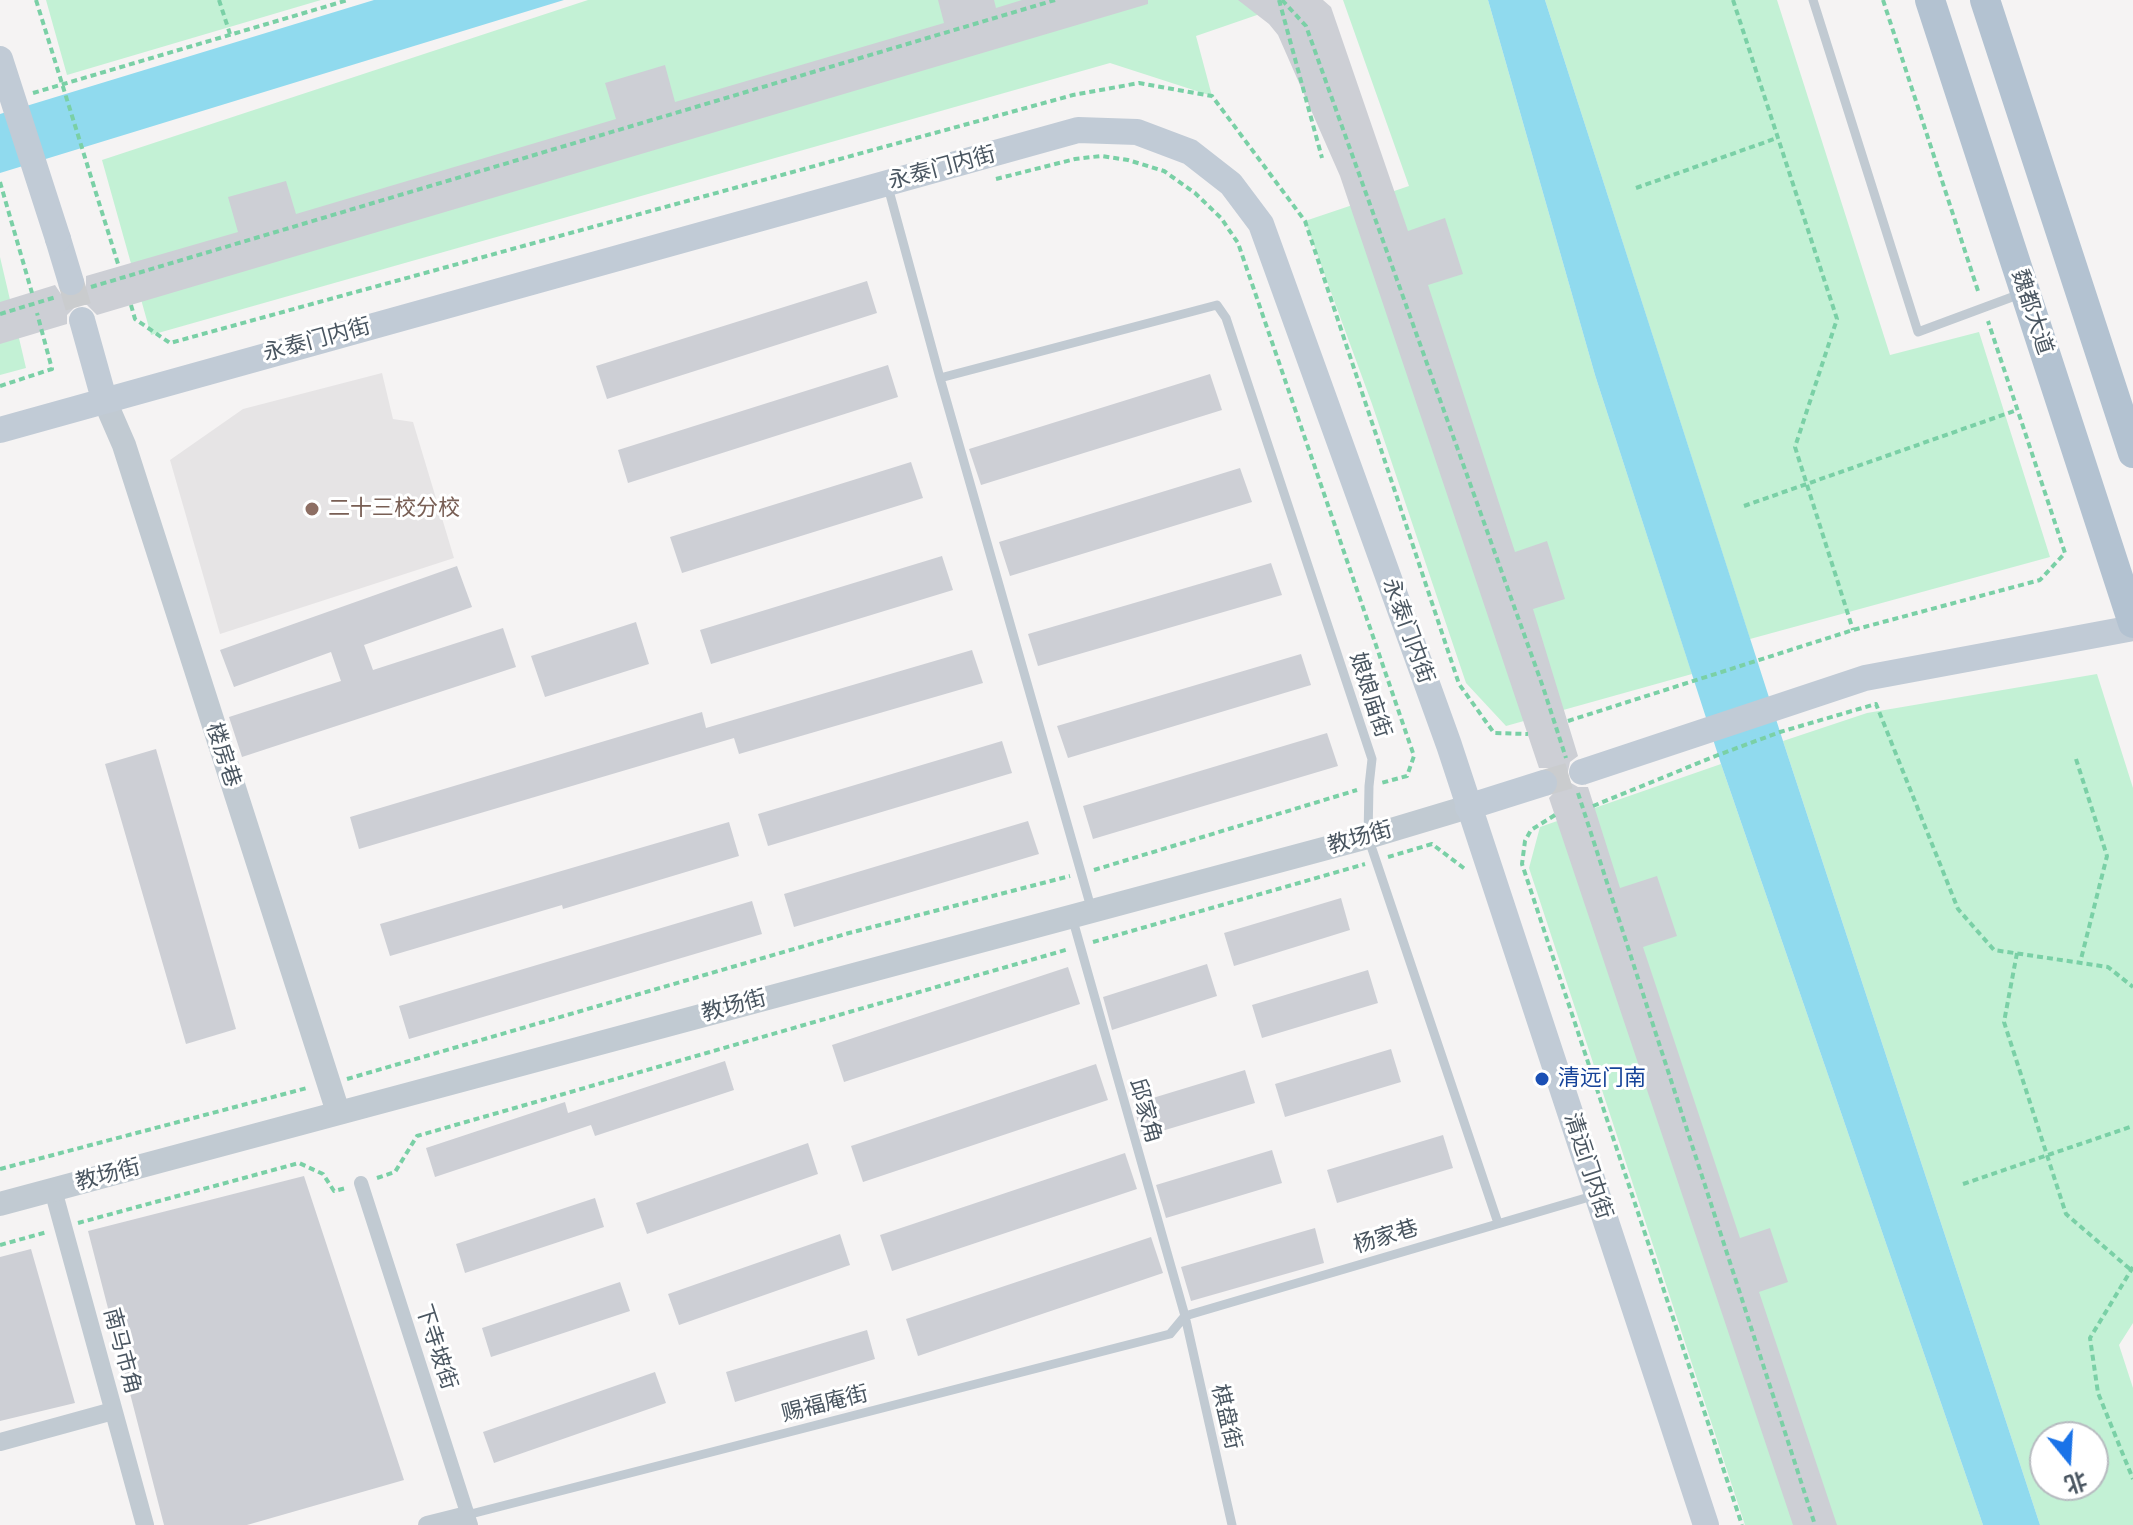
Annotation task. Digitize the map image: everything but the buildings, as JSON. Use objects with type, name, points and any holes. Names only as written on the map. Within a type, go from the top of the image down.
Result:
[{"type":"main road","name":"魏都大道","points":[[1930,0],[2133,626]]},
{"type":"main road","points":[[1985,0],[2133,453]]},
{"type":"main road","points":[[0,59],[74,288]]},
{"type":"main road","name":"永泰门内街","points":[[0,430],[1078,130],[1137,132],[1190,152],[1231,184],[1261,224],[1444,730],[1468,807]]},
{"type":"main road","points":[[82,320],[104,399]]},
{"type":"main road","points":[[1575,775],[1865,678],[2133,626]]},
{"type":"main road","points":[[1468,807],[1544,783]]},
{"type":"main road","name":"清远门内街","points":[[1468,807],[1706,1525]]},
{"type":"street","name":"楼房巷","points":[[104,399],[129,461],[338,1112]]},
{"type":"street","name":"教场街","points":[[0,1204],[1082,914],[1372,849],[1468,807]]},
{"type":"street","name":"下寺坡街","points":[[361,1183],[469,1520]]},
{"type":"street","name":"南马市角","points":[[53,1190],[145,1525]]},
{"type":"street","points":[[0,1442],[113,1411]]},
{"type":"street","points":[[427,1525],[469,1520]]},
{"type":"lane","points":[[1813,0],[1918,332],[2025,292]]},
{"type":"lane","name":"邱家角","points":[[887,183],[1082,873],[1079,946],[1185,1316]]},
{"type":"lane","name":"娘娘庙街","points":[[940,378],[1217,305],[1226,318],[1372,759],[1369,786],[1372,849],[1498,1223]]},
{"type":"lane","name":"杨家巷","points":[[1185,1316],[1597,1195]]},
{"type":"lane","name":"赐福庵街","points":[[469,1520],[1170,1334],[1185,1316]]},
{"type":"lane","name":"棋盘街","points":[[1185,1316],[1232,1525]]},
{"type":"path","points":[[36,0],[119,267]]},
{"type":"path","points":[[219,0],[230,34]]},
{"type":"path","points":[[25,95],[348,0]]},
{"type":"path","points":[[0,314],[74,288],[1055,0]]},
{"type":"path","points":[[1281,0],[1322,158]]},
{"type":"path","points":[[1281,0],[1306,26],[1575,775],[1815,1525]]},
{"type":"path","points":[[1733,0],[1837,319],[1795,447],[1853,630]]},
{"type":"path","points":[[1568,721],[1853,630],[2040,580],[2065,553],[1883,0]]},
{"type":"path","points":[[1636,188],[1778,138]]},
{"type":"path","points":[[0,182],[32,293]]},
{"type":"path","points":[[0,386],[52,369],[37,313]]},
{"type":"path","points":[[1744,506],[2017,410]]},
{"type":"path","points":[[1593,806],[1780,732],[1876,704],[1958,909],[1994,950],[2108,967],[2133,987]]},
{"type":"path","points":[[1494,733],[1528,734]]},
{"type":"path","points":[[0,1169],[329,1083],[849,933],[1082,873],[1407,776],[1414,756]]},
{"type":"path","points":[[2076,759],[2107,856],[2080,963]]},
{"type":"path","points":[[1555,815],[1531,830],[1525,841],[1522,864],[1742,1525]]},
{"type":"path","points":[[0,1245],[299,1163],[323,1174],[334,1191],[395,1172],[417,1136],[1079,946],[1372,849],[1432,844]]},
{"type":"path","points":[[2017,953],[2004,1022],[2066,1214],[2132,1268],[2090,1338],[2098,1393],[2133,1479]]},
{"type":"path","points":[[1963,1184],[2133,1126]]},
{"type":"shaded area","name":"二十三校分校","points":[[382,373],[393,419],[413,422],[454,558],[220,634],[170,460],[243,409]]},
{"type":"green space","points":[[46,0],[321,0],[67,75]]},
{"type":"green space","points":[[588,0],[1319,0],[1257,15],[1196,36],[1212,96],[1110,63],[151,335],[102,160]]},
{"type":"green space","points":[[1343,0],[1488,0],[1595,375],[1692,674],[1506,726],[1466,683],[1372,404],[1305,221],[1409,186]]},
{"type":"green space","points":[[1545,0],[1777,0],[1890,355],[1979,332],[2050,557],[1750,639]]},
{"type":"green space","points":[[0,257],[26,368],[0,375]]},
{"type":"green space","points":[[2097,674],[2133,788],[2133,1323],[2119,1345],[2133,1388],[2133,1525],[2040,1525],[2032,1501],[2109,1501],[2109,1421],[2029,1421],[2029,1491],[1783,741],[1867,713]]},
{"type":"green space","points":[[1721,764],[1983,1525],[1745,1525],[1529,868],[1540,827]]},
{"type":"water","points":[[374,0],[564,0],[0,173],[0,114]]},
{"type":"water","points":[[1488,0],[1545,0],[2029,1491],[2029,1501],[2032,1501],[2040,1525],[1983,1525],[1721,764],[1595,375]]},
{"type":"tunnel","points":[[71,282],[82,320]]},
{"type":"tunnel","points":[[1544,783],[1582,772]]},
{"type":"place","name":"二十三校分校","points":[[312,509]]},
{"type":"place","name":"清远门南","points":[[1542,1079]]}]
